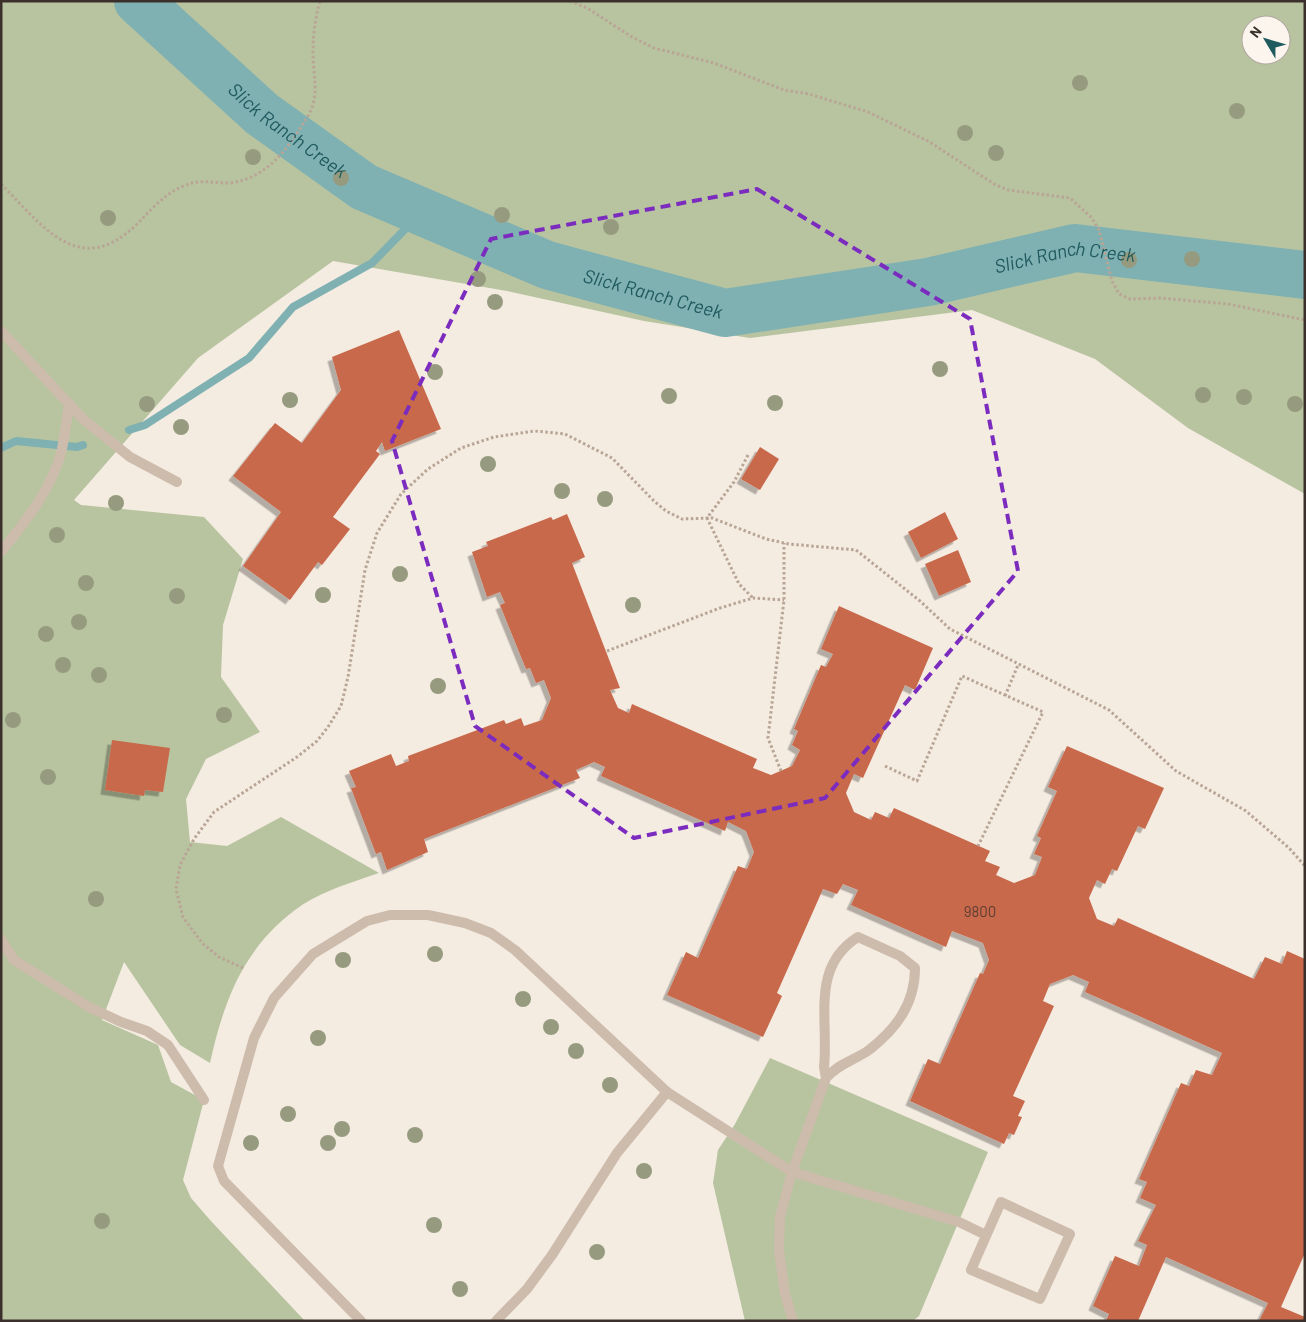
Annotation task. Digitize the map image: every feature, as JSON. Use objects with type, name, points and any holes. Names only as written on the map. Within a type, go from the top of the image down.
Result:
[{"type":"lane","points":[[1,331],[83,419],[130,457],[177,482]]},
{"type":"lane","points":[[1,552],[38,503],[50,480],[62,450],[69,403]]},
{"type":"lane","points":[[361,1321],[224,1181],[218,1166],[254,1038],[274,998],[312,954],[367,921],[390,914],[428,915],[465,923],[491,933],[515,950],[667,1092],[792,1172],[959,1222],[986,1234]]},
{"type":"lane","points":[[793,1321],[785,1294],[778,1250],[780,1217],[792,1172],[826,1078],[833,1070],[868,1050],[900,1020],[915,986],[914,968],[900,956],[858,937],[844,946],[828,971],[824,993],[824,1067],[826,1078]]},
{"type":"lane","points":[[1,939],[14,960],[89,1006],[121,1022],[147,1031],[168,1045],[204,1100]]},
{"type":"lane","points":[[496,1321],[527,1288],[552,1255],[617,1153],[667,1092]]},
{"type":"lane","points":[[1001,1202],[1070,1234],[1040,1299],[971,1270],[986,1234],[1001,1202]]},
{"type":"path","points":[[1,184],[30,215],[60,239],[76,246],[106,247],[118,241],[169,194],[187,184],[204,181],[243,181],[260,174],[272,166],[308,115],[315,97],[313,39],[314,20],[320,1]]},
{"type":"path","points":[[570,1],[587,8],[632,37],[654,48],[714,63],[784,90],[809,94],[868,112],[928,141],[994,184],[1008,190],[1070,198],[1092,218],[1102,241],[1112,281],[1119,294],[1130,299],[1160,298],[1228,304],[1305,320]]},
{"type":"path","points":[[243,968],[219,957],[202,943],[183,917],[176,889],[180,865],[194,839],[214,812],[282,767],[317,740],[341,706],[354,648],[365,570],[377,533],[401,494],[428,469],[462,448],[494,438],[534,431],[565,434],[590,445],[612,458],[666,511],[682,519],[712,518],[766,540],[856,550],[920,601],[950,629],[1110,710],[1176,771],[1246,811],[1290,848],[1305,866]]},
{"type":"path","points":[[708,518],[734,482],[748,455]]},
{"type":"path","points":[[708,518],[739,584],[753,598]]},
{"type":"path","points":[[781,771],[768,738],[784,600],[784,543]]},
{"type":"path","points":[[607,651],[720,608],[753,598],[784,600]]},
{"type":"path","points":[[1005,696],[1018,665]]},
{"type":"path","points":[[885,766],[917,781],[962,676],[1043,712],[978,846]]},
{"type":"highlighted area","points":[[757,189],[970,319],[1018,571],[825,798],[634,838],[475,726],[392,441],[491,239]]},
{"type":"green space","points":[[1,1],[1305,1],[1305,494],[1188,428],[1095,359],[972,310],[750,338],[644,321],[507,291],[333,261],[198,358],[74,500],[81,505],[204,517],[243,559],[223,625],[221,677],[260,732],[206,759],[186,799],[190,842],[227,846],[281,817],[379,873],[339,887],[302,905],[282,920],[266,937],[252,955],[230,995],[210,1063],[180,1045],[124,962],[102,1020],[158,1045],[171,1082],[204,1100],[183,1180],[191,1198],[305,1321],[1,1321]]},
{"type":"green space","points":[[770,1058],[988,1152],[919,1316],[913,1321],[745,1321],[713,1183],[718,1150],[735,1124]]},
{"type":"building","points":[[399,330],[441,429],[385,451],[382,442],[376,451],[380,454],[333,517],[350,529],[322,565],[318,562],[290,600],[243,566],[281,512],[233,476],[275,423],[302,443],[341,390],[332,357]]},
{"type":"building","points":[[760,447],[779,459],[760,490],[741,479]]},
{"type":"building","points":[[945,512],[958,539],[921,558],[908,532]]},
{"type":"building","points":[[567,514],[585,557],[572,563],[620,688],[610,690],[618,708],[629,713],[632,704],[757,759],[753,768],[771,775],[792,766],[800,750],[792,745],[798,731],[794,729],[821,665],[826,667],[833,654],[821,649],[839,606],[933,648],[915,690],[905,685],[863,778],[854,774],[846,793],[854,812],[871,820],[875,812],[889,818],[894,808],[990,851],[985,861],[1000,867],[996,875],[1014,883],[1035,875],[1042,857],[1034,854],[1041,838],[1037,836],[1057,791],[1048,787],[1067,746],[1164,788],[1145,829],[1138,826],[1117,871],[1112,869],[1105,884],[1097,880],[1089,898],[1097,919],[1114,926],[1118,918],[1254,979],[1265,957],[1282,964],[1287,951],[1305,959],[1305,1253],[1281,1307],[1305,1317],[1305,1321],[1259,1321],[1268,1303],[1166,1257],[1138,1321],[1106,1321],[1109,1314],[1093,1306],[1115,1256],[1139,1266],[1147,1245],[1138,1241],[1156,1205],[1140,1198],[1147,1182],[1139,1179],[1181,1083],[1189,1086],[1196,1070],[1212,1075],[1222,1053],[1085,992],[1089,982],[1073,975],[1050,984],[1043,1001],[1054,1006],[1013,1096],[1025,1101],[1018,1116],[1022,1117],[1014,1135],[1009,1133],[1004,1144],[910,1101],[928,1059],[940,1064],[980,973],[983,974],[989,960],[983,943],[952,931],[946,947],[851,905],[858,890],[843,884],[837,894],[823,889],[777,993],[782,996],[763,1037],[667,995],[686,952],[698,958],[738,866],[747,869],[754,852],[746,831],[728,822],[725,831],[601,776],[605,767],[594,762],[576,770],[580,778],[424,839],[428,852],[387,870],[381,852],[376,854],[351,788],[356,787],[349,771],[391,754],[396,766],[409,761],[408,756],[504,720],[506,724],[521,718],[524,726],[542,720],[551,698],[544,680],[536,683],[530,668],[526,669],[500,605],[505,603],[500,592],[487,597],[472,552],[488,546],[486,542],[551,517],[553,520]]},
{"type":"building","points":[[958,550],[971,582],[939,596],[925,564]]},
{"type":"building","points":[[112,740],[170,748],[163,792],[145,790],[144,796],[105,790]]},
{"type":"waterway","name":"Slick Ranch Creek","points":[[138,1],[262,114],[364,187],[547,265],[725,313],[928,282],[1075,248],[1305,275]]},
{"type":"waterway","points":[[129,430],[145,425],[249,358],[293,307],[372,263],[422,212]]},
{"type":"waterway","points":[[1,448],[16,441],[77,447],[83,445]]}]
